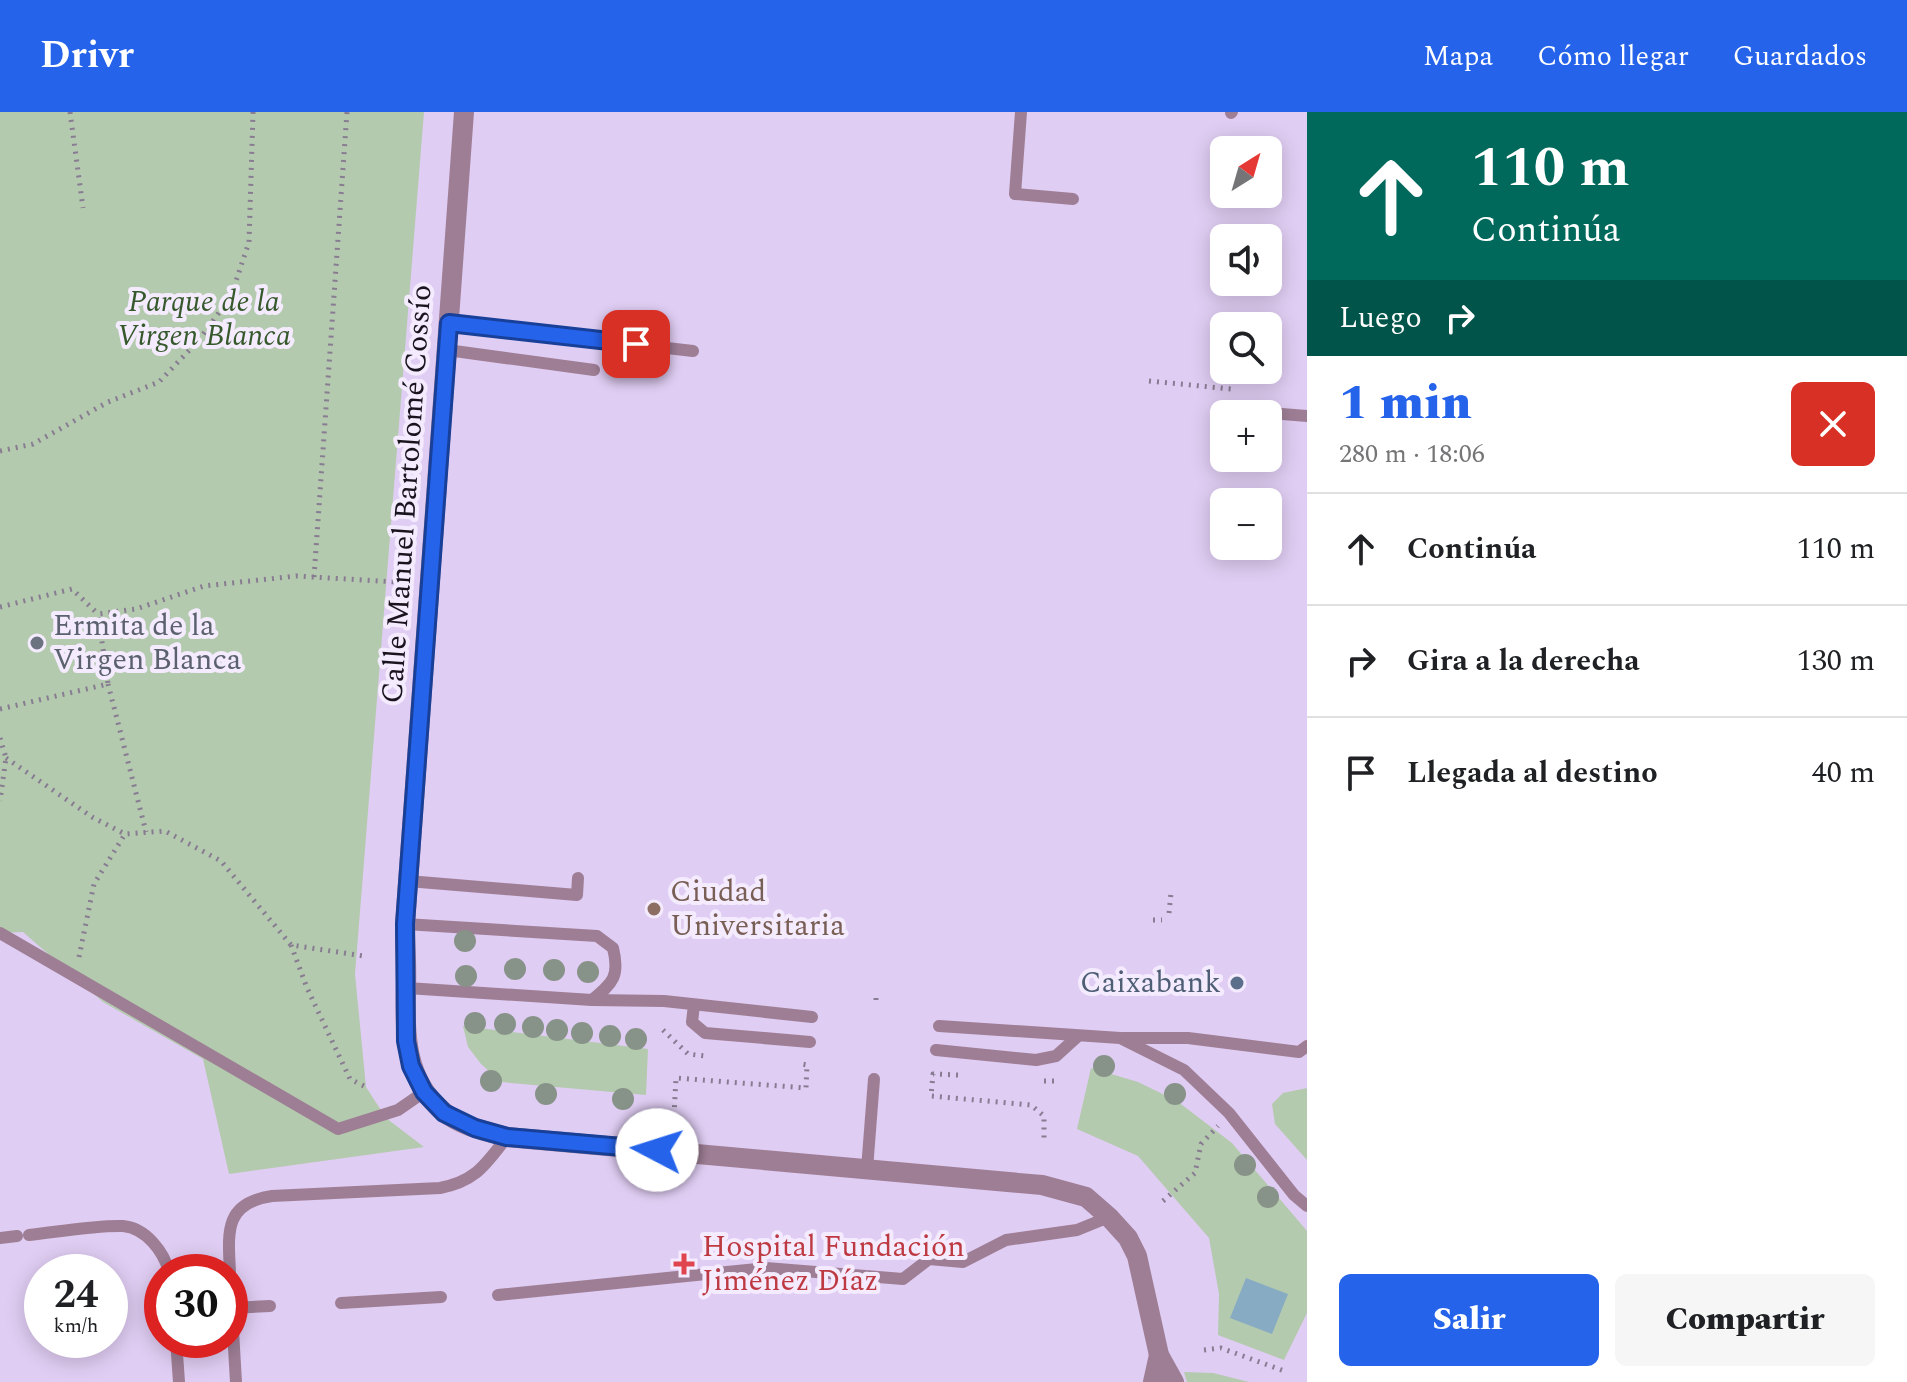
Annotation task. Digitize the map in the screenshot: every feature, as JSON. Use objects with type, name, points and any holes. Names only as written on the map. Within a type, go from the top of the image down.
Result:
[{"type":"street","name":"Calle Manuel Bartolomé Cossío","points":[[424,1092],[411,1066],[406,1041],[405,924],[464,112]]},
{"type":"street","points":[[424,1092],[444,1113],[475,1128],[507,1137],[1042,1185],[1086,1197],[1128,1238],[1137,1256],[1159,1355],[1174,1382]]},
{"type":"street","points":[[1153,1382],[1159,1355]]},
{"type":"lane","points":[[1021,112],[1015,194],[1073,199]]},
{"type":"lane","points":[[449,323],[693,351]]},
{"type":"lane","points":[[447,350],[594,370]]},
{"type":"lane","points":[[1282,414],[1307,416]]},
{"type":"lane","points":[[408,881],[577,895],[578,878]]},
{"type":"lane","points":[[405,924],[597,936],[613,948],[618,965],[613,980],[592,1000]]},
{"type":"lane","points":[[0,933],[338,1129],[398,1110],[424,1092]]},
{"type":"lane","points":[[407,988],[592,1000],[664,1001],[812,1017]]},
{"type":"lane","points":[[694,1005],[692,1022],[705,1033],[810,1042]]},
{"type":"lane","points":[[939,1026],[1078,1036],[1188,1038],[1299,1052],[1307,1046]]},
{"type":"lane","points":[[936,1050],[1036,1060],[1056,1056],[1078,1036]]},
{"type":"lane","points":[[1120,1038],[1184,1070],[1229,1113],[1294,1195],[1307,1206]]},
{"type":"lane","points":[[867,1169],[874,1079]]},
{"type":"lane","points":[[229,1254],[228,1233],[237,1211],[250,1199],[440,1188],[459,1184],[480,1172],[507,1137]]},
{"type":"lane","points":[[498,1295],[766,1268],[903,1279],[929,1259],[963,1262],[1006,1240],[1077,1230],[1109,1217]]},
{"type":"lane","points":[[0,1238],[126,1226],[154,1243],[162,1254]]},
{"type":"lane","points":[[341,1303],[441,1297]]},
{"type":"lane","points":[[248,1307],[270,1306]]},
{"type":"lane","points":[[177,1358],[179,1382]]},
{"type":"lane","points":[[235,1358],[236,1382]]},
{"type":"path","points":[[70,112],[83,208]]},
{"type":"path","points":[[0,451],[33,444],[108,402],[159,382],[199,340],[231,296],[249,242],[253,112]]},
{"type":"path","points":[[314,577],[347,112]]},
{"type":"path","points":[[98,614],[136,609],[204,586],[296,576],[396,582]]},
{"type":"path","points":[[0,607],[72,589],[98,614],[108,684],[146,832]]},
{"type":"path","points":[[0,709],[108,684]]},
{"type":"path","points":[[0,738],[6,758],[0,801]]},
{"type":"path","points":[[6,758],[92,817],[125,834],[165,831],[221,861],[291,945],[307,988],[350,1079],[366,1087]]},
{"type":"path","points":[[75,977],[94,884],[125,834]]},
{"type":"path","points":[[1169,913],[1171,893]]},
{"type":"path","points":[[1153,920],[1162,920]]},
{"type":"path","points":[[291,945],[364,956]]},
{"type":"path","points":[[663,1030],[688,1054],[718,1057]]},
{"type":"path","points":[[674,1115],[676,1078],[806,1088],[807,1065],[792,1064]]},
{"type":"path","points":[[962,1076],[933,1074],[931,1096],[1031,1105],[1044,1116],[1044,1143]]},
{"type":"path","points":[[1034,1080],[1059,1081]]},
{"type":"path","points":[[1163,1201],[1195,1173],[1201,1144],[1219,1125]]},
{"type":"path","points":[[1204,1350],[1221,1348],[1287,1372]]},
{"type":"shaded area","name":"Ciudad Universitaria","points":[[0,112],[1307,112],[1307,1382],[0,1382]]},
{"type":"green space","name":"Parque de la Virgen Blanca","points":[[0,112],[424,112],[355,974],[366,1087],[386,1118],[424,1147],[229,1174],[203,1059],[103,1002],[23,932],[0,933]]},
{"type":"green space","points":[[463,1026],[648,1049],[646,1095],[501,1082],[468,1047]]},
{"type":"green space","points":[[1091,1068],[1138,1082],[1177,1101],[1232,1143],[1307,1231],[1307,1313],[1284,1360],[1218,1335],[1219,1294],[1209,1238],[1138,1156],[1077,1129]]},
{"type":"green space","points":[[1307,1088],[1307,1160],[1275,1124],[1272,1104],[1283,1093]]},
{"type":"green space","points":[[1184,1372],[1213,1373],[1249,1382],[1187,1382]]},
{"type":"water","points":[[1246,1278],[1288,1294],[1272,1334],[1230,1318]]},
{"type":"place","name":"Ermita de la Virgen Blanca","points":[[37,643]]},
{"type":"place","name":"Ciudad Universitaria","points":[[654,909]]},
{"type":"place","name":"Caixabank","points":[[1237,983]]},
{"type":"place","name":"Hospital Fundación Jiménez Díaz","points":[[684,1264]]},
{"type":"route","points":[[636,344],[449,323],[405,924],[406,1041],[411,1066],[424,1092],[444,1113],[475,1128],[507,1137],[657,1150]]}]
